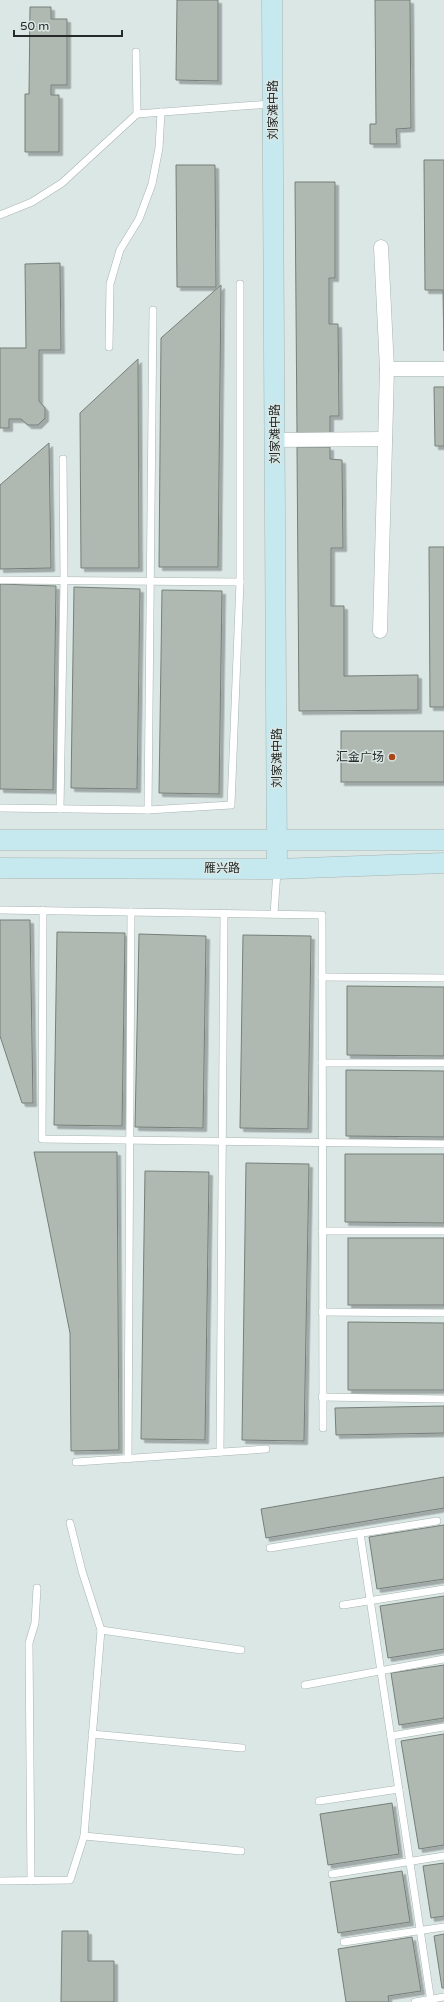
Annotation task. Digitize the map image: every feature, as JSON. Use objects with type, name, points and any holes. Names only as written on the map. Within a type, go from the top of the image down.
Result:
[{"type":"main road","name":"刘家滩中路","points":[[272,0],[277,869]]},
{"type":"main road","points":[[0,840],[444,840]]},
{"type":"main road","name":"雁兴路","points":[[0,868],[277,869],[444,863]]},
{"type":"street","points":[[380,631],[387,369],[381,247]]},
{"type":"street","points":[[387,369],[444,369]]},
{"type":"street","points":[[275,440],[385,439]]},
{"type":"lane","points":[[136,52],[137,114]]},
{"type":"lane","points":[[0,215],[32,202],[62,182],[137,114],[273,104]]},
{"type":"lane","points":[[109,347],[110,284],[120,250],[139,219],[152,184],[159,148],[161,112]]},
{"type":"lane","points":[[0,808],[148,810],[231,805],[240,582],[240,284]]},
{"type":"lane","points":[[148,810],[153,310]]},
{"type":"lane","points":[[60,809],[64,580],[63,459]]},
{"type":"lane","points":[[0,580],[240,582]]},
{"type":"lane","points":[[274,914],[277,869]]},
{"type":"lane","points":[[0,910],[322,915],[322,1428]]},
{"type":"lane","points":[[43,910],[42,1139],[222,1140],[444,1144]]},
{"type":"lane","points":[[128,1459],[131,912]]},
{"type":"lane","points":[[220,1452],[224,913]]},
{"type":"lane","points":[[322,977],[444,978]]},
{"type":"lane","points":[[322,1063],[444,1063]]},
{"type":"lane","points":[[322,1231],[444,1231]]},
{"type":"lane","points":[[322,1312],[444,1313]]},
{"type":"lane","points":[[322,1397],[444,1399]]},
{"type":"lane","points":[[76,1462],[266,1449]]},
{"type":"lane","points":[[270,1548],[437,1521]]},
{"type":"lane","points":[[0,1881],[70,1880],[84,1836],[101,1630],[82,1571],[70,1523]]},
{"type":"lane","points":[[360,1533],[431,2001]]},
{"type":"lane","points":[[31,1880],[29,1643],[35,1623],[37,1588]]},
{"type":"lane","points":[[343,1606],[444,1589]]},
{"type":"lane","points":[[101,1630],[241,1650]]},
{"type":"lane","points":[[305,1685],[444,1659]]},
{"type":"lane","points":[[391,1736],[444,1727]]},
{"type":"lane","points":[[92,1734],[242,1748]]},
{"type":"lane","points":[[319,1801],[399,1789]]},
{"type":"lane","points":[[84,1836],[241,1852]]},
{"type":"lane","points":[[332,1874],[444,1856]]},
{"type":"lane","points":[[344,1942],[444,1927]]},
{"type":"lane","points":[[415,2002],[444,1998]]},
{"type":"building","points":[[177,0],[218,0],[218,81],[176,80]]},
{"type":"building","points":[[375,0],[410,0],[411,128],[396,129],[397,144],[370,144],[370,124],[376,124]]},
{"type":"building","points":[[30,7],[51,7],[51,19],[67,19],[67,85],[51,85],[51,95],[59,95],[59,152],[25,152],[25,94],[29,94]]},
{"type":"building","points":[[424,160],[444,160],[444,351],[443,290],[425,290]]},
{"type":"building","points":[[176,165],[215,165],[216,287],[177,287]]},
{"type":"building","points":[[295,182],[335,182],[335,278],[329,278],[329,324],[338,324],[339,416],[330,416],[330,433],[297,433]]},
{"type":"building","points":[[60,263],[61,350],[39,350],[39,401],[45,408],[45,418],[38,425],[28,425],[21,419],[9,419],[9,428],[0,428],[0,348],[26,348],[25,264]]},
{"type":"building","points":[[221,285],[218,567],[159,567],[161,338]]},
{"type":"building","points":[[138,359],[139,568],[81,568],[80,413]]},
{"type":"building","points":[[434,387],[444,387],[444,446],[435,446]]},
{"type":"building","points":[[49,443],[51,568],[0,569],[0,485]]},
{"type":"building","points":[[297,447],[330,447],[330,459],[342,460],[343,548],[331,548],[331,606],[344,606],[344,676],[418,675],[418,710],[299,711]]},
{"type":"building","points":[[429,547],[444,547],[444,707],[430,707]]},
{"type":"building","points":[[0,584],[56,586],[53,790],[0,789]]},
{"type":"building","points":[[74,587],[140,589],[137,789],[71,788]]},
{"type":"building","points":[[162,590],[222,591],[219,794],[159,793]]},
{"type":"building","name":"汇金广场","points":[[341,731],[444,731],[444,782],[341,782]]},
{"type":"building","points":[[0,920],[30,920],[33,1103],[22,1103],[0,1036]]},
{"type":"building","points":[[57,932],[125,933],[122,1126],[54,1125]]},
{"type":"building","points":[[139,934],[206,936],[203,1128],[135,1127]]},
{"type":"building","points":[[243,935],[311,936],[308,1129],[240,1128]]},
{"type":"building","points":[[347,986],[444,987],[444,1056],[347,1055]]},
{"type":"building","points":[[346,1070],[444,1071],[444,1137],[346,1136]]},
{"type":"building","points":[[34,1152],[117,1152],[119,1450],[71,1451],[70,1333]]},
{"type":"building","points":[[345,1154],[444,1154],[444,1223],[345,1222]]},
{"type":"building","points":[[246,1163],[309,1164],[304,1441],[242,1440]]},
{"type":"building","points":[[145,1171],[209,1172],[205,1440],[141,1439]]},
{"type":"building","points":[[348,1238],[444,1238],[444,1305],[348,1305]]},
{"type":"building","points":[[348,1322],[444,1323],[444,1390],[348,1390]]},
{"type":"building","points":[[444,1406],[444,1433],[336,1435],[335,1408]]},
{"type":"building","points":[[444,1477],[444,1508],[266,1538],[261,1509]]},
{"type":"building","points":[[444,1525],[444,1579],[377,1589],[369,1537]]},
{"type":"building","points":[[444,1596],[444,1649],[388,1658],[380,1606]]},
{"type":"building","points":[[444,1665],[444,1718],[399,1725],[391,1673]]},
{"type":"building","points":[[444,1734],[444,1845],[419,1849],[401,1741]]},
{"type":"building","points":[[392,1803],[399,1854],[328,1865],[320,1814]]},
{"type":"building","points":[[444,1863],[444,1916],[431,1918],[423,1866]]},
{"type":"building","points":[[402,1871],[410,1922],[338,1933],[330,1882]]},
{"type":"building","points":[[62,1931],[88,1931],[88,1961],[114,1961],[114,2002],[61,2002]]},
{"type":"building","points":[[444,1934],[444,1988],[442,1988],[434,1936]]},
{"type":"building","points":[[412,1937],[421,1991],[388,1996],[389,2002],[346,2002],[338,1949]]},
{"type":"place","name":"汇金广场","points":[[392,757]]}]
